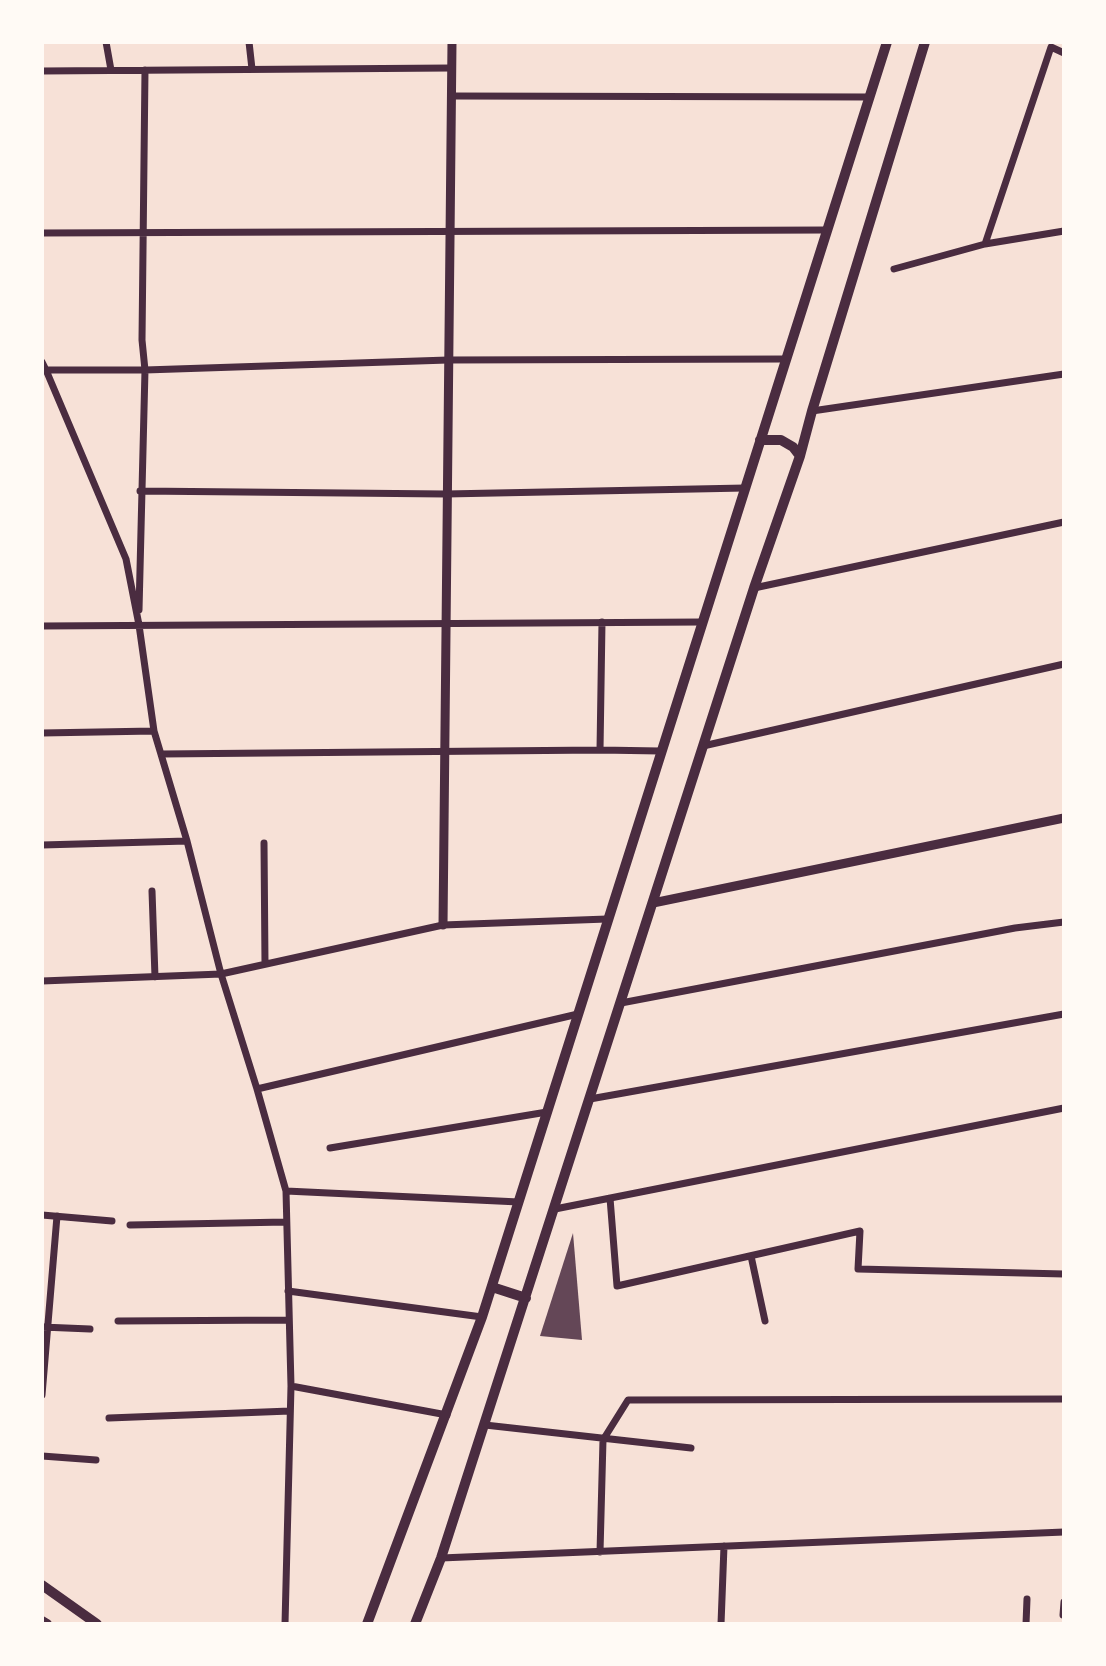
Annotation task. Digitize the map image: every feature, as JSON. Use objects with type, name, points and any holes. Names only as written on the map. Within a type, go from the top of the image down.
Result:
[{"type":"main road","points":[[367,1624],[482,1317],[887,42]]},
{"type":"main road","points":[[415,1624],[441,1558],[485,1425],[754,588],[800,456],[925,42]]},
{"type":"main road","points":[[760,440],[781,439],[800,456]]},
{"type":"main road","points":[[492,1286],[526,1298]]},
{"type":"main road","points":[[42,1585],[97,1624]]},
{"type":"main road","points":[[42,1620],[47,1624]]},
{"type":"street","points":[[106,42],[111,70]]},
{"type":"street","points":[[249,42],[252,69]]},
{"type":"street","points":[[443,925],[452,42]]},
{"type":"street","points":[[985,244],[1051,47],[1064,53]]},
{"type":"street","points":[[42,71],[451,68]]},
{"type":"street","points":[[139,625],[140,492],[145,370],[142,340],[145,70]]},
{"type":"street","points":[[451,96],[869,97]]},
{"type":"street","points":[[42,233],[827,230]]},
{"type":"street","points":[[894,269],[985,244],[1064,231]]},
{"type":"street","points":[[285,1624],[291,1387],[286,1191],[221,974],[187,841],[154,732],[139,625],[126,559],[44,366],[145,370],[448,360],[786,359]]},
{"type":"street","points":[[812,411],[1064,374]]},
{"type":"street","points":[[140,492],[446,494],[745,488]]},
{"type":"street","points":[[754,588],[1064,522]]},
{"type":"street","points":[[600,750],[602,622]]},
{"type":"street","points":[[42,626],[702,622]]},
{"type":"street","points":[[703,746],[1064,664]]},
{"type":"street","points":[[42,733],[154,732]]},
{"type":"street","points":[[161,754],[660,751]]},
{"type":"street","points":[[653,903],[1064,818]]},
{"type":"street","points":[[42,845],[187,841]]},
{"type":"street","points":[[264,843],[265,964]]},
{"type":"street","points":[[152,891],[155,976]]},
{"type":"street","points":[[42,981],[221,974],[443,925],[607,919]]},
{"type":"street","points":[[621,1003],[1001,931],[1064,922]]},
{"type":"street","points":[[257,1089],[578,1014]]},
{"type":"street","points":[[590,1099],[1064,1014]]},
{"type":"street","points":[[555,1209],[1064,1108]]},
{"type":"street","points":[[330,1148],[547,1112]]},
{"type":"street","points":[[286,1191],[519,1202]]},
{"type":"street","points":[[610,1198],[617,1286],[860,1231],[858,1269],[1064,1274]]},
{"type":"street","points":[[42,1215],[112,1221]]},
{"type":"street","points":[[42,1395],[45,1327],[57,1216]]},
{"type":"street","points":[[130,1225],[286,1222]]},
{"type":"street","points":[[751,1256],[765,1321]]},
{"type":"street","points":[[288,1291],[482,1317]]},
{"type":"street","points":[[118,1321],[289,1320]]},
{"type":"street","points":[[45,1327],[90,1329]]},
{"type":"street","points":[[291,1387],[447,1415]]},
{"type":"street","points":[[600,1552],[603,1440],[628,1400],[1064,1399]]},
{"type":"street","points":[[109,1418],[290,1411]]},
{"type":"street","points":[[485,1425],[691,1448]]},
{"type":"street","points":[[42,1456],[96,1460]]},
{"type":"street","points":[[441,1558],[1064,1532]]},
{"type":"street","points":[[721,1624],[724,1546]]},
{"type":"street","points":[[1026,1624],[1027,1599]]},
{"type":"street","points":[[1063,1615],[1064,1602]]},
{"type":"building","points":[[573,1233],[582,1340],[540,1336]]}]
